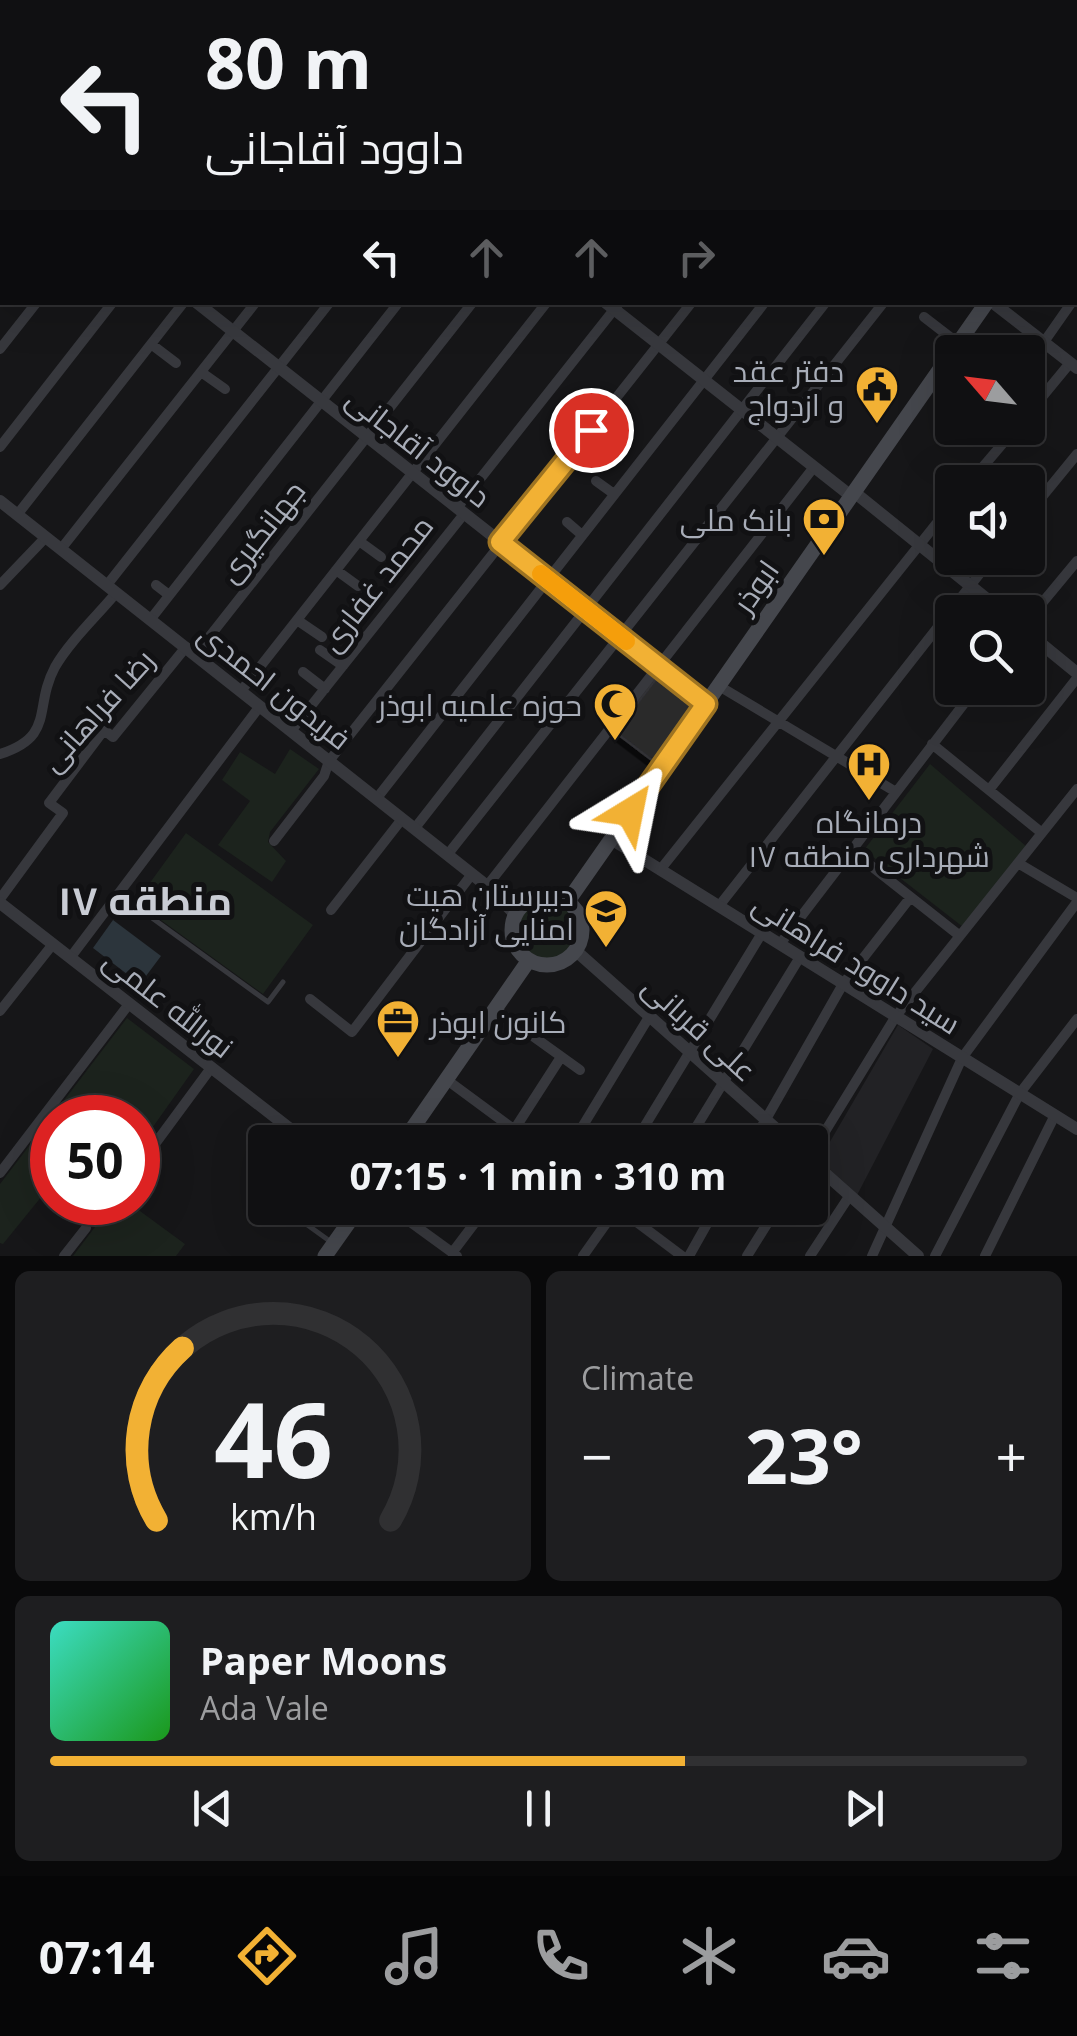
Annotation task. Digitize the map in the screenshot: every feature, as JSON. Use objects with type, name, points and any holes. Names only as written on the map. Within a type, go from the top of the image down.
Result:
[{"type":"main road","name":"ابوذر","points":[[965,335],[988,305]]},
{"type":"main road","name":"ابوذر","points":[[568,902],[935,377]]},
{"type":"main road","points":[[538,896],[568,902],[582,930],[575,950],[548,965],[529,960],[512,935],[515,914],[538,896]]},
{"type":"main road","points":[[416,1125],[529,960]]},
{"type":"main road","points":[[329,1250],[346,1225]]},
{"type":"street","points":[[0,349],[35,305]]},
{"type":"street","points":[[0,446],[112,305]]},
{"type":"street","points":[[17,514],[182,305]]},
{"type":"street","name":"داوود آقاجانی","points":[[200,305],[706,704]]},
{"type":"street","points":[[61,549],[254,305]]},
{"type":"street","points":[[0,754],[20,750],[42,723],[56,667],[328,305]]},
{"type":"street","points":[[150,620],[397,305]]},
{"type":"street","name":"جهانگیری","points":[[190,651],[471,305]]},
{"type":"street","points":[[240,691],[545,305]]},
{"type":"street","points":[[613,305],[741,410],[981,595]]},
{"type":"street","name":"محمد غفاری","points":[[291,731],[613,305]]},
{"type":"street","points":[[274,841],[324,776],[329,761],[690,305]]},
{"type":"street","points":[[376,798],[764,305]]},
{"type":"street","points":[[414,828],[824,305]]},
{"type":"street","points":[[448,854],[882,305]]},
{"type":"street","points":[[994,305],[1035,335]]},
{"type":"street","points":[[1045,341],[1071,305]]},
{"type":"street","points":[[924,317],[947,335]]},
{"type":"street","points":[[1045,343],[1074,365],[1045,396]]},
{"type":"street","points":[[151,344],[176,363]]},
{"type":"street","points":[[201,372],[225,388]]},
{"type":"street","points":[[984,465],[1002,445]]},
{"type":"street","points":[[1045,493],[1077,454]]},
{"type":"street","points":[[488,886],[656,665],[814,467]]},
{"type":"street","points":[[596,481],[614,494]]},
{"type":"street","name":"فریدون احمدی","points":[[0,501],[488,886],[515,914]]},
{"type":"street","points":[[567,522],[582,535]]},
{"type":"street","points":[[660,870],[935,524]]},
{"type":"street","points":[[0,585],[46,537]]},
{"type":"street","points":[[359,541],[381,557]]},
{"type":"street","points":[[1045,600],[1077,561]]},
{"type":"street","points":[[336,570],[358,586]]},
{"type":"street","points":[[718,906],[978,575]]},
{"type":"street","points":[[156,584],[170,595]]},
{"type":"street","points":[[297,620],[343,666]]},
{"type":"street","points":[[345,622],[364,639]]},
{"type":"street","points":[[989,790],[1077,675],[1045,647]]},
{"type":"street","name":"رضا فراهانی","points":[[0,901],[63,813],[49,803],[104,730],[114,737],[190,651]]},
{"type":"street","points":[[302,672],[325,689]]},
{"type":"street","points":[[719,686],[896,792]]},
{"type":"street","points":[[780,944],[963,705]]},
{"type":"street","points":[[70,958],[260,706]]},
{"type":"street","points":[[932,744],[1042,832]]},
{"type":"street","points":[[828,1128],[896,1016],[1077,788]]},
{"type":"street","points":[[330,910],[402,818]]},
{"type":"street","name":"سید داوود فراهانی","points":[[611,839],[1077,1129]]},
{"type":"street","points":[[851,850],[960,936]]},
{"type":"street","points":[[872,1256],[888,1229],[962,1058],[1077,900],[1018,863]]},
{"type":"street","points":[[310,999],[352,1032],[472,874]]},
{"type":"street","points":[[764,1125],[844,984],[910,898]]},
{"type":"street","name":"نورالله علمی","points":[[0,901],[285,1125]]},
{"type":"street","points":[[644,1125],[762,933]]},
{"type":"street","points":[[0,1011],[53,944]]},
{"type":"street","name":"علی قربانی","points":[[575,950],[771,1125]]},
{"type":"street","points":[[698,1125],[800,956]]},
{"type":"street","points":[[0,1173],[129,1004]]},
{"type":"street","points":[[495,1009],[580,1070]]},
{"type":"street","points":[[583,1125],[650,1016]]},
{"type":"street","points":[[935,1256],[1020,1093],[1077,1019]]},
{"type":"street","points":[[517,1125],[560,1056]]},
{"type":"street","points":[[160,1138],[212,1068]]},
{"type":"street","points":[[447,1080],[507,1125]]},
{"type":"street","points":[[985,1256],[1055,1115]]},
{"type":"street","points":[[828,1175],[918,1256]]},
{"type":"street","points":[[810,1256],[850,1195]]},
{"type":"street","points":[[414,1225],[454,1254],[474,1225]]},
{"type":"street","points":[[584,1256],[605,1225]]},
{"type":"street","points":[[641,1225],[686,1256],[705,1225]]},
{"type":"street","points":[[746,1256],[766,1225]]},
{"type":"street","points":[[64,1256],[86,1228]]},
{"type":"lane","points":[[119,894],[268,1002],[283,982]]},
{"type":"lane","points":[[302,1225],[329,1250]]},
{"type":"shaded area","points":[[290,749],[319,769],[270,832],[268,842],[286,861],[272,882],[218,845],[250,801],[222,780],[240,752],[275,774]]},
{"type":"shaded area","points":[[930,764],[1027,847],[963,927],[864,850]]},
{"type":"shaded area","points":[[186,833],[313,925],[263,994],[136,902]]},
{"type":"shaded area","points":[[546,899],[568,908],[577,930],[568,952],[546,961],[524,952],[515,930],[524,908]]},
{"type":"shaded area","points":[[113,920],[161,956],[140,984],[93,948]]},
{"type":"shaded area","points":[[127,1018],[194,1069],[160,1117],[160,1095],[68,1095]]},
{"type":"shaded area","points":[[898,1025],[933,1049],[855,1199],[828,1174],[828,1145]]},
{"type":"shaded area","points":[[30,1145],[30,1211],[3,1244],[0,1243],[0,1184]]},
{"type":"shaded area","points":[[159,1225],[185,1244],[176,1256],[73,1256],[95,1227]]},
{"type":"building","points":[[656,679],[698,711],[657,764],[615,732]]},
{"type":"slow traffic","points":[[541,574],[626,641]]},
{"type":"place","name":"دفتر عقد و ازدواج","points":[[877,425]]},
{"type":"place","name":"بانک ملی","points":[[824,557]]},
{"type":"place","name":"حوزه علمیه ابوذر","points":[[615,742]]},
{"type":"place","name":"درمانگاه شهرداری منطقه ۱۷","points":[[869,802]]},
{"type":"place","name":"دبیرستان هیت امنایی آزادگان","points":[[606,949]]},
{"type":"place","name":"کانون ابوذر","points":[[398,1059]]},
{"type":"district","name":"منطقه ۱۷","points":[[145,899]]},
{"type":"route","points":[[591,430],[500,542],[706,704],[630,812]]}]
